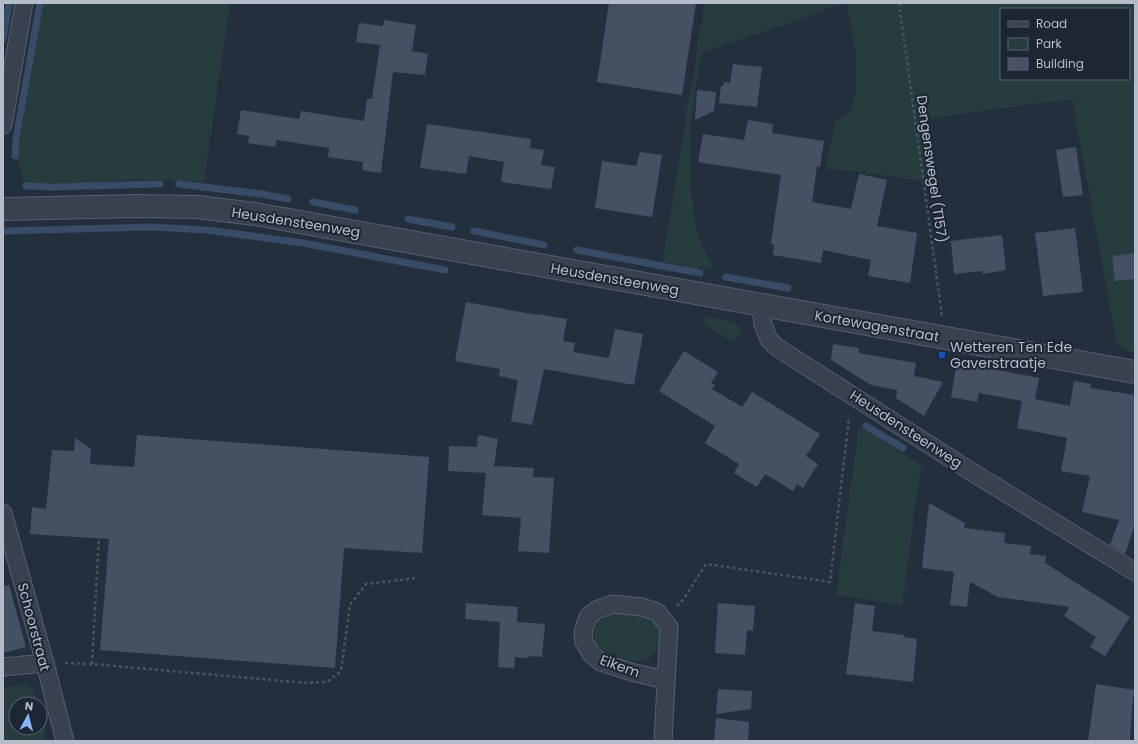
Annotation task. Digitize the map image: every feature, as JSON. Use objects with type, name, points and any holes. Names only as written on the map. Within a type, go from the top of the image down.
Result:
[{"type":"street","points":[[3,125],[24,3]]},
{"type":"street","name":"Heusdensteenweg","points":[[3,209],[137,206],[197,207],[255,214],[761,305],[764,324],[769,340],[778,348],[974,473],[1135,572]]},
{"type":"street","name":"Kortewagenstraat","points":[[761,305],[1135,372]]},
{"type":"street","name":"Schoorstraat","points":[[3,513],[65,741]]},
{"type":"street","name":"Eikem","points":[[664,619],[657,612],[642,607],[613,604],[596,610],[588,618],[583,632],[584,642],[592,655],[601,662],[631,672],[666,680]]},
{"type":"street","points":[[663,741],[669,627],[664,619]]},
{"type":"street","points":[[3,667],[44,663]]},
{"type":"path","name":"Dengenswegel (T157)","points":[[899,3],[946,338]]},
{"type":"path","points":[[664,619],[683,600],[706,564],[830,582],[852,395]]},
{"type":"path","points":[[92,664],[100,517],[98,499]]},
{"type":"path","points":[[44,663],[92,664],[306,683],[327,682],[341,671],[350,605],[366,584],[417,578]]},
{"type":"green space","points":[[43,3],[230,3],[204,182],[129,180],[98,183],[24,183],[17,158]]},
{"type":"green space","points":[[710,3],[844,3],[702,53],[691,125],[691,186],[697,232],[712,264],[710,270],[663,262],[704,6]]},
{"type":"green space","points":[[846,3],[1135,3],[1135,353],[1123,349],[1116,340],[1072,99],[923,119],[929,182],[826,169],[835,121],[851,111],[856,90],[856,52]]},
{"type":"green space","points":[[707,317],[726,320],[739,326],[742,330],[734,343],[703,324]]},
{"type":"green space","points":[[859,426],[921,465],[902,605],[836,595]]},
{"type":"green space","points":[[608,614],[641,616],[650,620],[656,625],[659,630],[660,637],[659,644],[652,655],[647,659],[636,661],[602,650],[595,641],[594,630],[599,621]]},
{"type":"green space","points":[[26,684],[31,687],[35,696],[8,696],[8,736],[45,736],[46,741],[3,741],[3,687]]},
{"type":"building","points":[[609,3],[696,3],[682,95],[597,82]]},
{"type":"building","points":[[384,20],[416,25],[412,51],[428,54],[425,75],[393,72],[381,173],[362,170],[363,162],[328,157],[329,148],[277,140],[275,147],[248,143],[249,136],[237,134],[241,110],[299,119],[301,111],[364,121],[367,99],[372,99],[380,45],[356,42],[359,23],[383,26]]},
{"type":"building","points":[[733,64],[762,67],[757,107],[719,103],[721,86],[723,86],[724,82],[730,83]]},
{"type":"building","points":[[697,90],[716,92],[714,111],[695,120]]},
{"type":"building","points":[[748,120],[773,124],[772,133],[824,141],[820,167],[817,166],[812,202],[851,209],[859,174],[887,180],[877,226],[917,233],[910,283],[868,276],[871,260],[823,250],[821,263],[773,255],[774,245],[771,244],[781,175],[698,162],[703,134],[744,140]]},
{"type":"building","points":[[427,124],[531,139],[530,148],[544,150],[541,165],[555,167],[551,189],[501,182],[504,162],[469,156],[466,174],[420,168]]},
{"type":"building","points":[[1076,147],[1083,195],[1063,197],[1056,150]]},
{"type":"building","points":[[640,152],[662,155],[652,217],[595,208],[602,161],[636,166]]},
{"type":"building","points":[[1075,228],[1083,292],[1043,296],[1035,233]]},
{"type":"building","points":[[1002,235],[1006,270],[983,274],[982,271],[954,274],[951,241]]},
{"type":"building","points":[[1135,253],[1135,279],[1115,281],[1112,256]]},
{"type":"building","points":[[466,302],[567,319],[563,341],[575,343],[573,352],[609,358],[615,329],[643,334],[634,385],[544,369],[532,425],[511,421],[518,380],[499,376],[500,369],[455,361]]},
{"type":"building","points":[[833,344],[859,348],[858,353],[916,363],[914,376],[943,382],[924,416],[896,398],[897,390],[871,385],[831,360]]},
{"type":"building","points":[[684,351],[718,372],[711,383],[715,385],[712,389],[742,407],[752,392],[820,434],[806,456],[818,464],[803,488],[797,484],[793,491],[765,474],[757,487],[734,473],[739,464],[705,443],[715,426],[659,391]]},
{"type":"building","points":[[957,362],[1039,378],[1035,399],[1070,406],[1074,381],[1091,384],[1090,388],[1135,395],[1135,524],[1125,554],[1110,545],[1119,520],[1082,512],[1090,476],[1061,471],[1067,438],[1017,428],[1022,401],[979,393],[977,402],[951,397]]},
{"type":"building","points":[[137,435],[429,457],[422,553],[344,548],[335,668],[100,650],[109,539],[30,534],[32,507],[46,509],[52,450],[74,451],[75,438],[91,449],[90,464],[134,467]]},
{"type":"building","points":[[478,435],[498,439],[494,466],[534,468],[533,477],[554,478],[549,553],[518,551],[521,518],[482,515],[486,473],[448,471],[449,446],[477,447]]},
{"type":"building","points":[[929,503],[965,523],[964,528],[1005,533],[1004,543],[1031,546],[1030,554],[1046,556],[1045,563],[1130,617],[1105,656],[1090,647],[1096,637],[1064,616],[1070,607],[998,597],[970,582],[967,607],[950,605],[954,572],[922,568]]},
{"type":"building","points":[[9,585],[26,647],[3,653],[3,586]]},
{"type":"building","points":[[466,603],[518,607],[517,622],[545,624],[542,657],[515,657],[514,668],[498,667],[500,622],[465,619]]},
{"type":"building","points":[[718,603],[755,606],[753,631],[747,630],[745,655],[715,653]]},
{"type":"building","points":[[855,603],[875,606],[872,631],[904,635],[904,637],[917,639],[913,682],[846,674]]},
{"type":"building","points":[[1096,684],[1134,690],[1130,741],[1088,741]]},
{"type":"building","points":[[718,689],[752,691],[751,709],[716,714]]},
{"type":"building","points":[[716,718],[749,722],[748,741],[714,741]]},
{"type":"waterway","points":[[3,39],[9,3]]},
{"type":"waterway","points":[[15,156],[16,139],[40,3]]},
{"type":"waterway","points":[[26,186],[54,187],[160,184]]},
{"type":"waterway","points":[[179,184],[261,194],[288,199]]},
{"type":"waterway","points":[[313,202],[355,210]]},
{"type":"waterway","points":[[408,219],[452,227]]},
{"type":"waterway","points":[[3,231],[150,227],[207,230],[303,243],[445,270]]},
{"type":"waterway","points":[[474,231],[544,245]]},
{"type":"waterway","points":[[577,250],[700,273]]},
{"type":"waterway","points":[[726,277],[788,288]]},
{"type":"waterway","points":[[866,426],[903,448]]},
{"type":"place","name":"Wetteren Ten Ede Gaverstraatje","points":[[942,355]]}]
